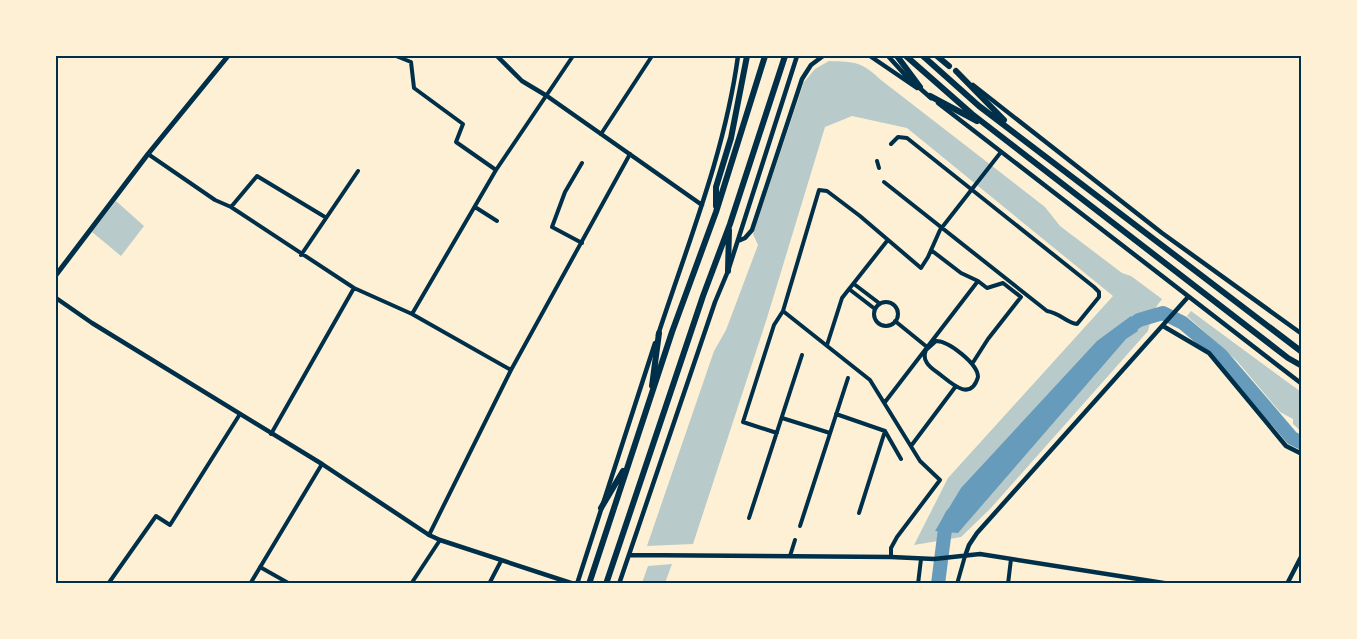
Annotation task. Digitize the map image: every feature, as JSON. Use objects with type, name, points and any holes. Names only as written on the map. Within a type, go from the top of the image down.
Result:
[{"type":"highway","points":[[716,212],[716,187],[733,133],[747,56]]},
{"type":"highway","points":[[589,584],[672,332],[716,212],[765,56]]},
{"type":"highway","points":[[606,584],[703,296],[730,224],[785,56]]},
{"type":"highway","points":[[897,56],[920,87]]},
{"type":"highway","points":[[906,56],[995,131],[1302,370]]},
{"type":"highway","points":[[923,56],[974,101],[1302,352]]},
{"type":"highway","points":[[938,56],[949,66]]},
{"type":"highway","points":[[956,71],[1012,129]]},
{"type":"highway","points":[[930,96],[995,131]]},
{"type":"highway","points":[[729,271],[730,224]]},
{"type":"highway","points":[[651,399],[659,333]]},
{"type":"highway","points":[[1288,358],[1302,366]]},
{"type":"highway","points":[[601,508],[630,460]]},
{"type":"main road","points":[[56,275],[148,154],[228,56]]},
{"type":"street","points":[[396,56],[411,62],[414,88],[463,124],[456,142],[496,170]]},
{"type":"street","points":[[497,56],[522,81],[548,96],[702,205]]},
{"type":"street","points":[[412,314],[496,170],[573,56]]},
{"type":"street","points":[[601,134],[652,56]]},
{"type":"street","points":[[56,298],[92,323],[322,464],[429,535],[575,584],[702,205],[725,127],[738,56]]},
{"type":"street","points":[[619,584],[715,302],[729,271],[797,56]]},
{"type":"street","points":[[738,241],[746,237],[752,229],[802,79],[813,64],[823,56]]},
{"type":"street","points":[[870,56],[930,96]]},
{"type":"street","points":[[888,56],[904,74],[930,96],[1302,384]]},
{"type":"street","points":[[949,66],[1162,233],[1302,334]]},
{"type":"street","points":[[884,182],[1047,311],[1058,313],[1071,323],[1077,324],[1098,298],[1098,291],[906,137],[897,137],[891,144]]},
{"type":"street","points":[[777,433],[743,422],[774,325],[783,311],[817,194],[822,189],[827,191],[921,268],[942,228],[1001,152]]},
{"type":"street","points":[[148,154],[215,200],[231,207],[354,288],[412,314],[511,370]]},
{"type":"street","points":[[429,535],[511,370],[630,154]]},
{"type":"street","points":[[878,161],[879,168]]},
{"type":"street","points":[[582,163],[565,192],[552,227],[582,243]]},
{"type":"street","points":[[301,255],[358,171]]},
{"type":"street","points":[[231,207],[257,176],[325,217]]},
{"type":"street","points":[[474,207],[497,221]]},
{"type":"street","points":[[827,345],[839,306],[849,289],[887,240]]},
{"type":"street","points":[[931,250],[961,273],[971,276],[987,288],[1003,283],[1021,297],[988,339],[972,364]]},
{"type":"street","points":[[885,402],[978,281]]},
{"type":"street","points":[[854,284],[879,304]]},
{"type":"street","points":[[271,434],[354,288]]},
{"type":"street","points":[[849,289],[875,309]]},
{"type":"street","points":[[957,584],[965,555],[976,533],[1188,297]]},
{"type":"street","points":[[887,302],[894,305],[897,311],[895,321],[888,325],[881,325],[874,318],[875,309],[879,304],[887,302]]},
{"type":"street","points":[[783,311],[868,378],[923,465],[940,480],[897,537],[891,548],[891,557]]},
{"type":"street","points":[[895,321],[927,347]]},
{"type":"street","points":[[1165,324],[1209,352],[1286,446],[1302,454]]},
{"type":"street","points":[[934,342],[944,342],[972,364],[978,373],[976,384],[965,390],[956,386],[927,363],[924,354],[927,347],[934,342]]},
{"type":"street","points":[[749,518],[802,355]]},
{"type":"street","points":[[800,526],[848,378]]},
{"type":"street","points":[[911,446],[956,386]]},
{"type":"street","points":[[108,584],[156,516],[170,525],[240,414]]},
{"type":"street","points":[[836,414],[885,431],[901,459]]},
{"type":"street","points":[[782,418],[830,433]]},
{"type":"street","points":[[859,513],[885,431]]},
{"type":"street","points":[[250,584],[322,464]]},
{"type":"street","points":[[411,584],[440,540]]},
{"type":"street","points":[[790,556],[795,540]]},
{"type":"street","points":[[629,555],[934,559],[980,554],[1170,584]]},
{"type":"street","points":[[1287,584],[1302,555]]},
{"type":"street","points":[[918,584],[921,559]]},
{"type":"street","points":[[1008,584],[1011,559]]},
{"type":"street","points":[[489,584],[501,561]]},
{"type":"street","points":[[260,567],[290,584]]},
{"type":"shaded area","points":[[829,61],[852,62],[868,69],[1045,207],[1060,226],[1122,273],[1131,276],[1162,299],[1153,311],[1148,331],[990,509],[961,537],[914,545],[948,478],[1113,296],[907,128],[852,116],[825,127],[767,318],[693,544],[647,546],[714,351],[726,330],[758,245],[753,234],[804,82],[815,69]]},
{"type":"shaded area","points":[[116,201],[144,226],[121,256],[92,232]]},
{"type":"shaded area","points":[[1191,311],[1301,392],[1301,431],[1293,424],[1293,419],[1280,412],[1237,361],[1187,316]]},
{"type":"shaded area","points":[[672,564],[665,583],[642,583],[648,566]]},
{"type":"water","points":[[1131,316],[1138,331],[1126,339],[958,533],[935,531],[961,488],[1097,341]]},
{"type":"waterway","points":[[1119,334],[1139,320],[1163,313],[1183,323],[1221,355],[1292,438],[1302,443]]},
{"type":"waterway","points":[[938,584],[945,529],[952,515]]}]
